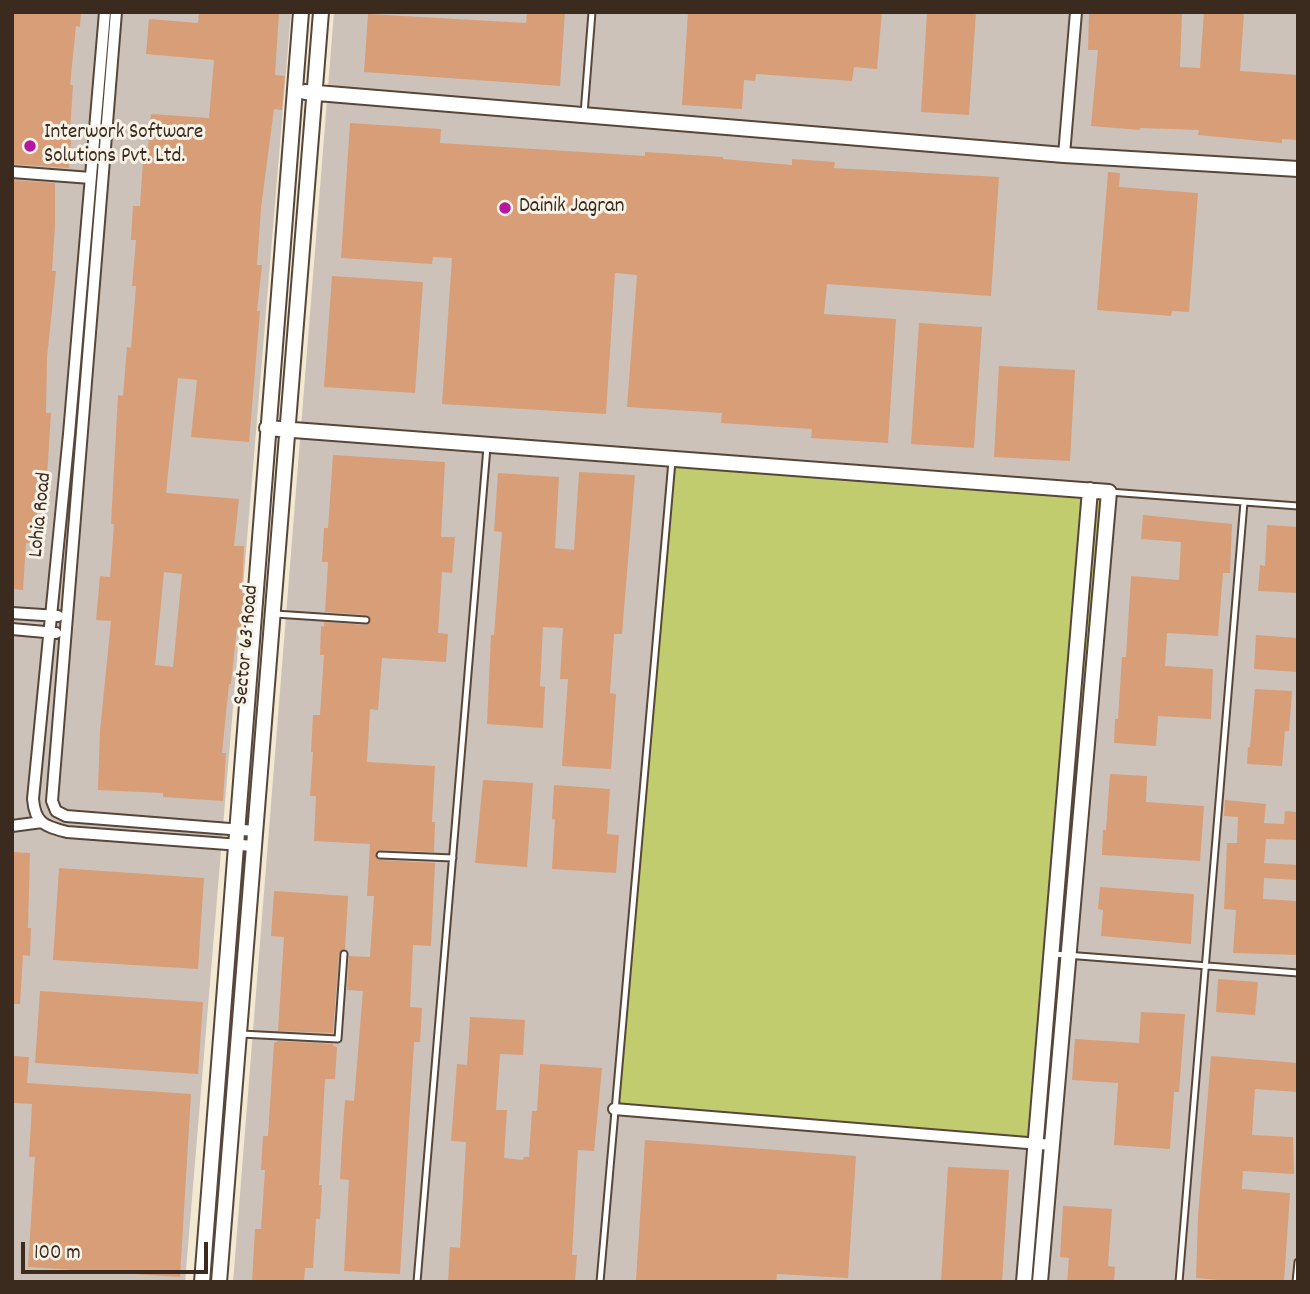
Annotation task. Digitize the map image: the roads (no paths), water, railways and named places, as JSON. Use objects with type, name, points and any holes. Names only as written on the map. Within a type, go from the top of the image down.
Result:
[{"type":"street","name":"Lohia Road","points":[[42,822],[34,814],[33,799],[105,12]]},
{"type":"street","name":"Lohia Road","points":[[116,12],[52,801],[56,811],[66,816],[236,837]]},
{"type":"street","name":"Sector 63 Road","points":[[202,1282],[301,12]]},
{"type":"street","name":"Sector 63 Road","points":[[219,1282],[321,12]]},
{"type":"street","points":[[1064,155],[1076,12]]},
{"type":"street","points":[[295,92],[1064,155],[1298,169]]},
{"type":"street","points":[[12,172],[91,178]]},
{"type":"street","points":[[267,428],[1109,492],[1040,1282]]},
{"type":"street","points":[[1024,1282],[1090,490]]},
{"type":"street","points":[[12,613],[67,617]]},
{"type":"street","points":[[12,629],[65,633]]},
{"type":"street","points":[[12,826],[42,822],[45,826],[67,832],[254,839]]},
{"type":"street","points":[[614,1109],[1052,1145]]},
{"type":"lane","points":[[583,114],[592,12]]},
{"type":"lane","points":[[417,1282],[487,444]]},
{"type":"lane","points":[[600,1282],[672,458]]},
{"type":"lane","points":[[1109,492],[1298,506]]},
{"type":"lane","points":[[1179,1282],[1244,502]]},
{"type":"lane","points":[[272,613],[366,620]]},
{"type":"lane","points":[[380,855],[453,858]]},
{"type":"lane","points":[[239,1034],[338,1039],[344,954]]},
{"type":"lane","points":[[1051,954],[1298,972]]},
{"type":"lane","points":[[1296,1282],[1298,1262]]},
{"type":"place","name":"Interwork Software Solutions Pvt. Ltd.","points":[[30,146]]},
{"type":"place","name":"Dainik Jagran","points":[[505,208]]}]
